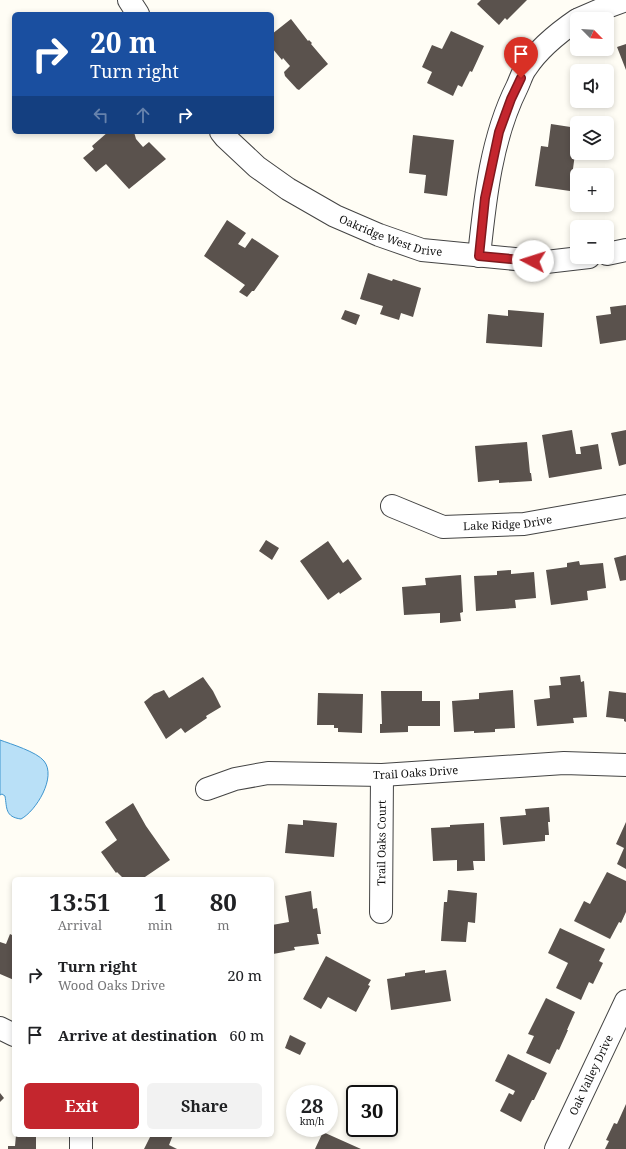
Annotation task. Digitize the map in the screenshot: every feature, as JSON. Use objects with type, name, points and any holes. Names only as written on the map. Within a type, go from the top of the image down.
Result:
[{"type":"street","points":[[129,0],[137,12]]},
{"type":"street","points":[[595,12],[626,0]]},
{"type":"street","points":[[479,256],[485,198],[499,132],[511,99],[526,68],[548,41],[570,25]]},
{"type":"street","name":"Oakridge West Drive","points":[[223,134],[257,167],[288,189],[335,216],[379,235],[422,250],[546,262],[570,259]]},
{"type":"street","points":[[614,253],[626,250]]},
{"type":"street","name":"Lake Ridge Drive","points":[[392,506],[443,527],[524,524],[626,506]]},
{"type":"street","name":"Trail Oaks Drive","points":[[207,789],[235,779],[268,772],[382,774],[564,763],[626,765]]},
{"type":"street","name":"Trail Oaks Court","points":[[381,912],[382,774]]},
{"type":"street","name":"Oak Valley Drive","points":[[556,1149],[626,1001]]},
{"type":"street","points":[[0,1028],[12,1034]]},
{"type":"street","points":[[81,1137],[81,1149]]},
{"type":"water","points":[[0,740],[36,754],[44,761],[47,768],[48,776],[43,793],[33,809],[21,819],[9,814],[5,796],[2,794],[0,795]]},
{"type":"building","points":[[481,0],[527,0],[507,20],[505,18],[499,25],[477,4]]},
{"type":"building","points":[[291,19],[328,64],[299,90],[285,76],[284,72],[290,66],[283,58],[282,60],[274,50],[274,32]]},
{"type":"building","points":[[451,31],[484,46],[472,72],[470,71],[462,87],[458,85],[453,96],[427,83],[432,72],[422,67],[432,45],[442,49]]},
{"type":"building","points":[[626,44],[626,70],[617,47]]},
{"type":"building","points":[[551,124],[570,127],[570,160],[574,160],[573,168],[570,168],[570,191],[535,186],[541,146],[548,147]]},
{"type":"building","points":[[106,134],[135,134],[136,139],[143,147],[149,142],[166,159],[129,189],[106,164],[96,172],[83,158],[94,149],[92,146]]},
{"type":"building","points":[[413,135],[454,140],[447,196],[424,193],[426,175],[409,173]]},
{"type":"building","points":[[227,220],[246,233],[238,244],[245,248],[252,238],[279,256],[254,291],[252,291],[247,297],[239,292],[245,285],[204,256]]},
{"type":"building","points":[[368,273],[421,288],[413,317],[401,313],[399,320],[380,314],[383,306],[360,299]]},
{"type":"building","points":[[626,305],[626,340],[600,344],[596,316],[611,314],[610,307]]},
{"type":"building","points":[[345,310],[360,315],[356,325],[341,319]]},
{"type":"building","points":[[508,310],[544,313],[542,347],[486,343],[488,314],[508,316]]},
{"type":"building","points":[[572,430],[576,454],[581,454],[580,447],[598,444],[602,469],[549,478],[542,435]]},
{"type":"building","points":[[626,430],[626,464],[619,466],[611,433]]},
{"type":"building","points":[[527,442],[532,481],[499,483],[499,480],[478,482],[475,446]]},
{"type":"building","points":[[266,540],[279,548],[272,560],[259,551]]},
{"type":"building","points":[[328,541],[343,563],[348,559],[362,579],[340,594],[339,592],[328,600],[300,561]]},
{"type":"building","points":[[626,555],[626,580],[620,581],[614,558]]},
{"type":"building","points":[[579,561],[580,565],[603,563],[606,588],[587,591],[588,600],[551,605],[546,570],[567,567],[567,563]]},
{"type":"building","points":[[511,570],[511,574],[534,572],[536,598],[515,600],[516,608],[476,611],[474,576],[497,575],[497,571]]},
{"type":"building","points":[[461,575],[463,612],[460,613],[461,621],[440,623],[440,613],[404,615],[402,587],[426,585],[425,578]]},
{"type":"building","points":[[580,675],[581,682],[584,681],[587,717],[573,718],[574,723],[537,726],[534,700],[550,698],[549,686],[561,685],[560,677]]},
{"type":"building","points":[[203,677],[213,691],[221,707],[206,716],[207,718],[185,733],[181,728],[166,739],[144,702],[154,694],[164,690],[169,698]]},
{"type":"building","points":[[513,690],[515,728],[495,729],[495,732],[454,732],[452,701],[479,699],[479,693]]},
{"type":"building","points":[[381,691],[422,691],[422,701],[440,701],[440,726],[408,726],[408,732],[380,733],[380,724],[382,724]]},
{"type":"building","points":[[609,691],[626,693],[626,722],[624,719],[606,717]]},
{"type":"building","points":[[318,693],[363,694],[362,733],[338,732],[338,728],[334,728],[334,725],[317,725]]},
{"type":"building","points":[[133,803],[146,826],[170,860],[145,877],[122,877],[117,872],[116,873],[101,852],[117,840],[105,822]]},
{"type":"building","points":[[549,807],[549,835],[545,835],[545,841],[503,845],[500,817],[526,815],[525,809]]},
{"type":"building","points":[[303,820],[337,823],[334,857],[285,853],[288,824],[303,825]]},
{"type":"building","points":[[626,822],[626,869],[617,864],[624,848],[616,844]]},
{"type":"building","points":[[484,823],[485,861],[473,861],[474,870],[457,871],[457,860],[433,861],[431,828],[450,827],[450,825]]},
{"type":"building","points":[[607,872],[626,881],[626,912],[621,923],[619,922],[610,939],[574,921],[584,901],[590,904]]},
{"type":"building","points":[[448,890],[477,893],[475,923],[468,922],[466,942],[441,941],[444,902],[447,902]]},
{"type":"building","points":[[311,891],[313,909],[317,908],[321,934],[317,934],[319,944],[294,947],[295,950],[274,954],[274,925],[289,922],[285,896]]},
{"type":"building","points":[[560,928],[605,949],[599,961],[603,963],[593,984],[589,982],[581,1000],[556,988],[568,963],[548,953]]},
{"type":"building","points":[[10,934],[12,935],[12,979],[0,974],[0,942],[6,944]]},
{"type":"building","points":[[326,956],[371,980],[368,985],[370,986],[356,1012],[328,997],[321,1009],[303,999]]},
{"type":"building","points":[[425,970],[425,973],[446,970],[451,1001],[391,1010],[387,979],[405,976],[405,973]]},
{"type":"building","points":[[546,998],[575,1012],[559,1050],[557,1049],[550,1064],[526,1053],[534,1036],[528,1034]]},
{"type":"building","points":[[290,1035],[306,1043],[300,1055],[285,1048]]},
{"type":"building","points":[[508,1054],[547,1073],[521,1122],[500,1111],[509,1093],[513,1095],[515,1091],[495,1081]]},
{"type":"building","points":[[0,1093],[4,1098],[0,1102]]},
{"type":"building","points":[[626,1104],[626,1149],[605,1149],[609,1141],[606,1140],[614,1123],[617,1124]]},
{"type":"building","points":[[16,1137],[36,1137],[36,1149],[8,1149],[8,1146],[15,1146]]},
{"type":"building","points":[[150,1137],[172,1137],[169,1145],[177,1149],[144,1149]]},
{"type":"building","points":[[321,1137],[334,1137],[361,1149],[315,1149]]},
{"type":"route","points":[[521,78],[511,99],[499,132],[485,198],[479,256],[533,261]]}]
